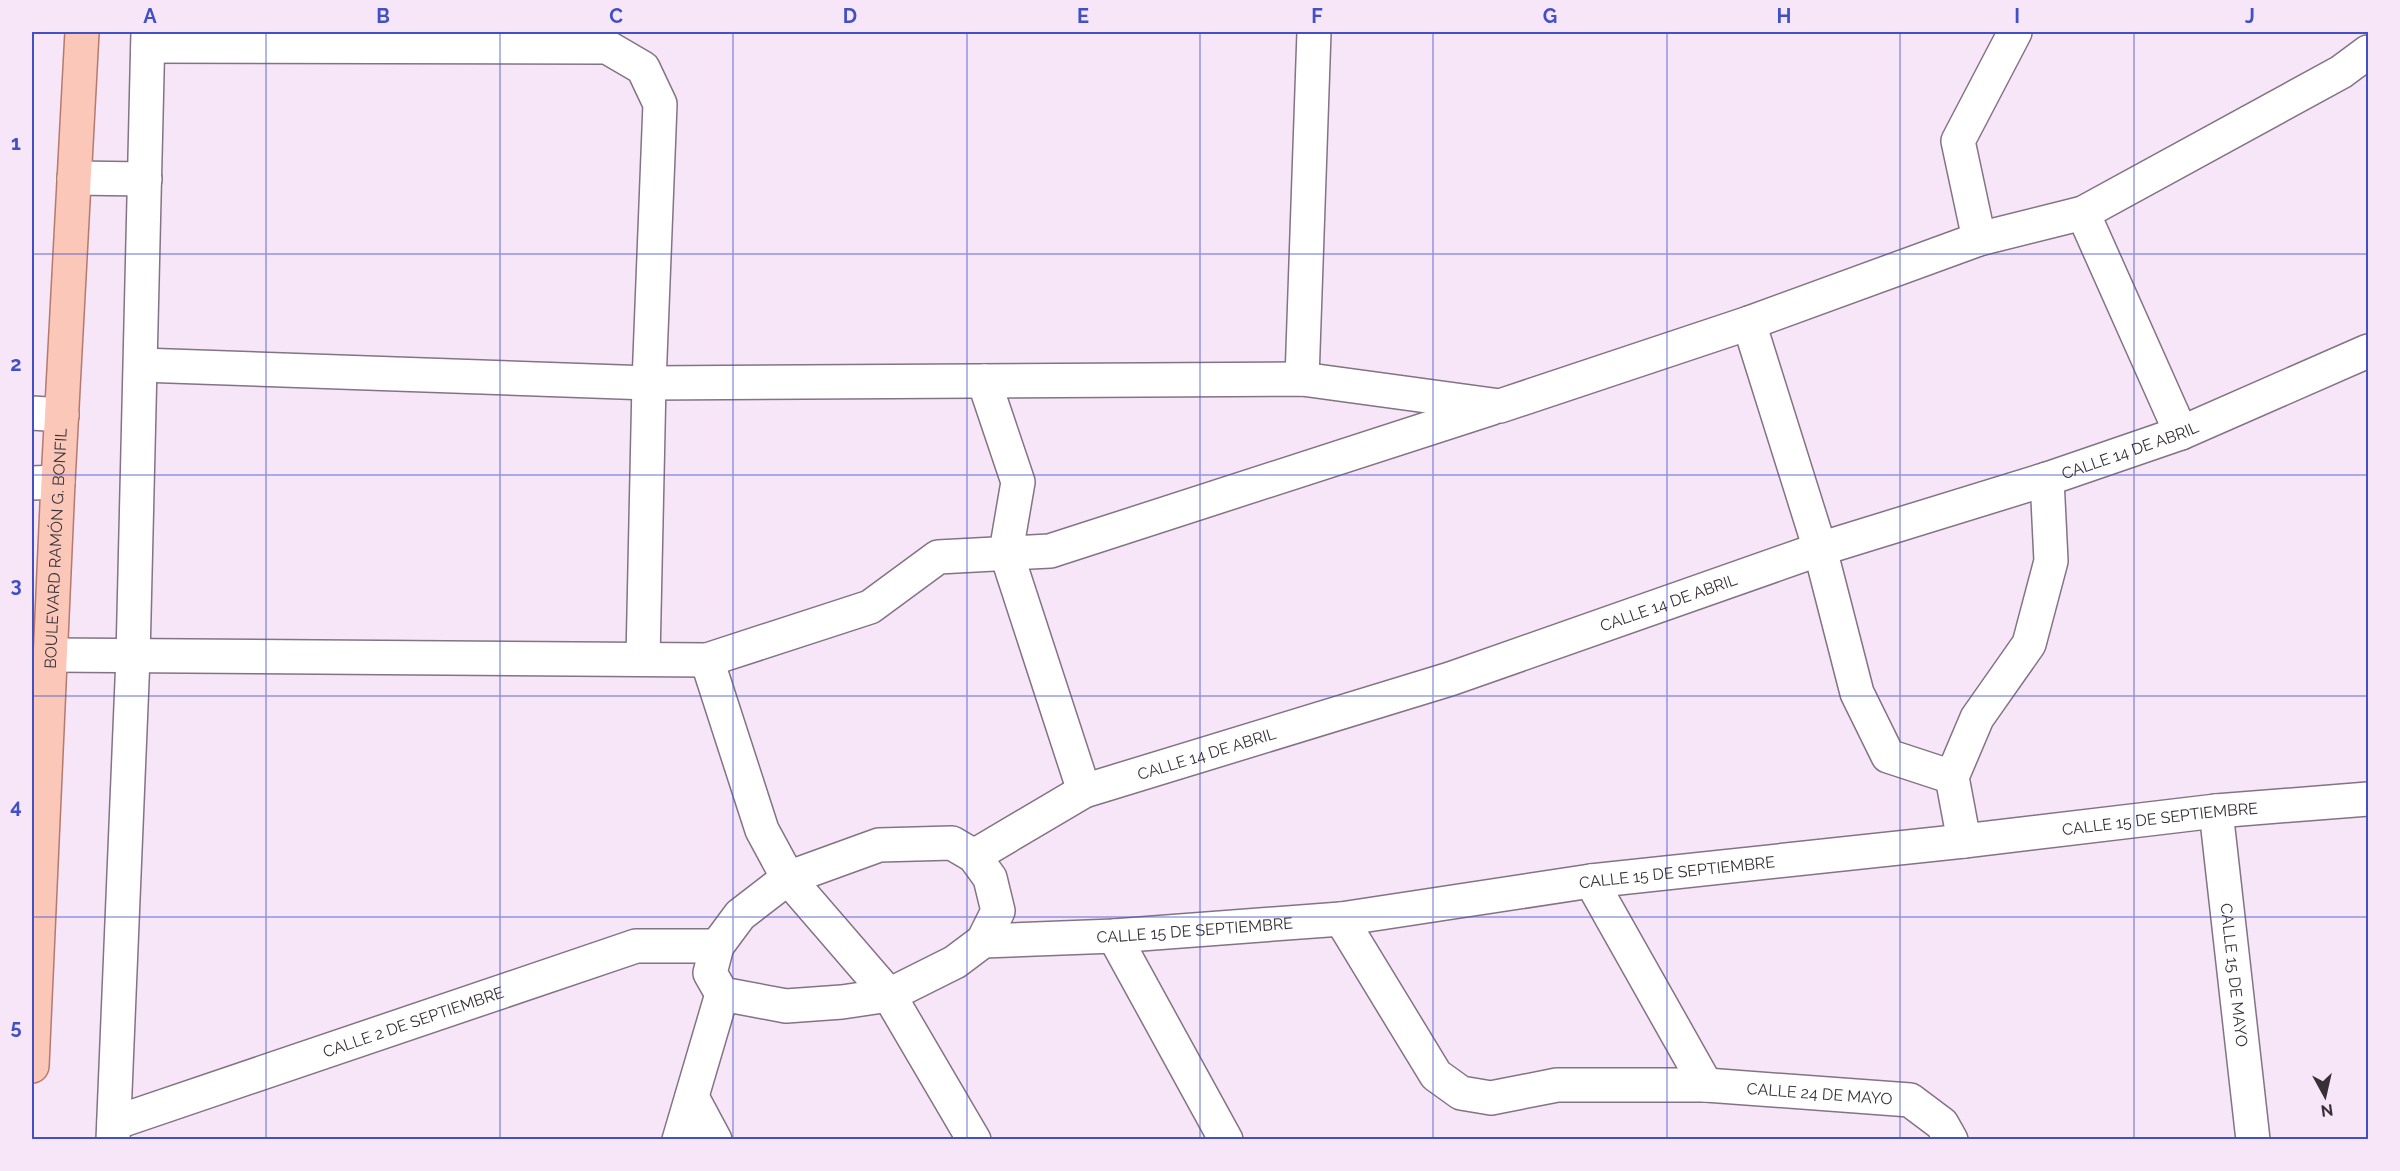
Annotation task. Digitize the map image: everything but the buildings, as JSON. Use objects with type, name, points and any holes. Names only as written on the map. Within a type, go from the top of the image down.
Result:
[{"type":"main road","name":"BOULEVARD RAMÓN G. BONFIL","points":[[32,1066],[50,656],[45,482],[47,414],[74,178],[82,32]]},
{"type":"street","points":[[1302,379],[1314,32]]},
{"type":"street","points":[[1978,239],[1958,141],[2015,32]]},
{"type":"street","points":[[114,1131],[133,657],[148,39],[607,47],[644,68],[660,104],[649,383],[643,659]]},
{"type":"street","points":[[50,656],[707,660],[870,607],[938,557],[1050,551],[1749,323],[1978,239],[2083,213],[2341,72],[2368,52]]},
{"type":"street","points":[[74,178],[145,179]]},
{"type":"street","points":[[2083,213],[2181,433]]},
{"type":"street","points":[[1749,323],[1820,549],[1857,693],[1888,756],[1952,777]]},
{"type":"street","name":"CALLE 14 DE ABRIL","points":[[974,856],[1084,791],[1450,679],[1820,549],[2047,479],[2181,433],[2368,351]]},
{"type":"street","points":[[141,365],[649,383],[1302,379],[1500,406]]},
{"type":"street","points":[[984,381],[1018,482],[1006,552],[1084,791]]},
{"type":"street","points":[[1964,841],[1952,777],[1977,718],[2030,644],[2051,561],[2047,479]]},
{"type":"street","points":[[707,660],[762,830],[788,878],[889,995],[974,1140]]},
{"type":"street","name":"CALLE 15 DE SEPTIEMBRE","points":[[983,941],[1114,936],[1341,919],[1591,880],[1964,841],[2216,811],[2368,799]]},
{"type":"street","name":"CALLE 15 DE MAYO","points":[[2216,811],[2253,1140]]},
{"type":"street","points":[[679,1140],[722,994],[710,973],[717,946],[740,915],[788,878],[879,845],[952,843],[974,856],[990,878],[998,911],[983,941],[955,962],[889,995],[786,1006],[722,994]]},
{"type":"street","points":[[1591,880],[1707,1085]]},
{"type":"street","name":"CALLE 24 DE MAYO","points":[[1341,919],[1436,1075],[1461,1093],[1491,1098],[1557,1085],[1707,1085],[1910,1100],[1942,1124],[1951,1140]]},
{"type":"street","points":[[1114,936],[1226,1140]]},
{"type":"street","name":"CALLE 2 DE SEPTIEMBRE","points":[[114,1131],[636,946],[717,946]]},
{"type":"street","points":[[692,1097],[715,1140]]}]
